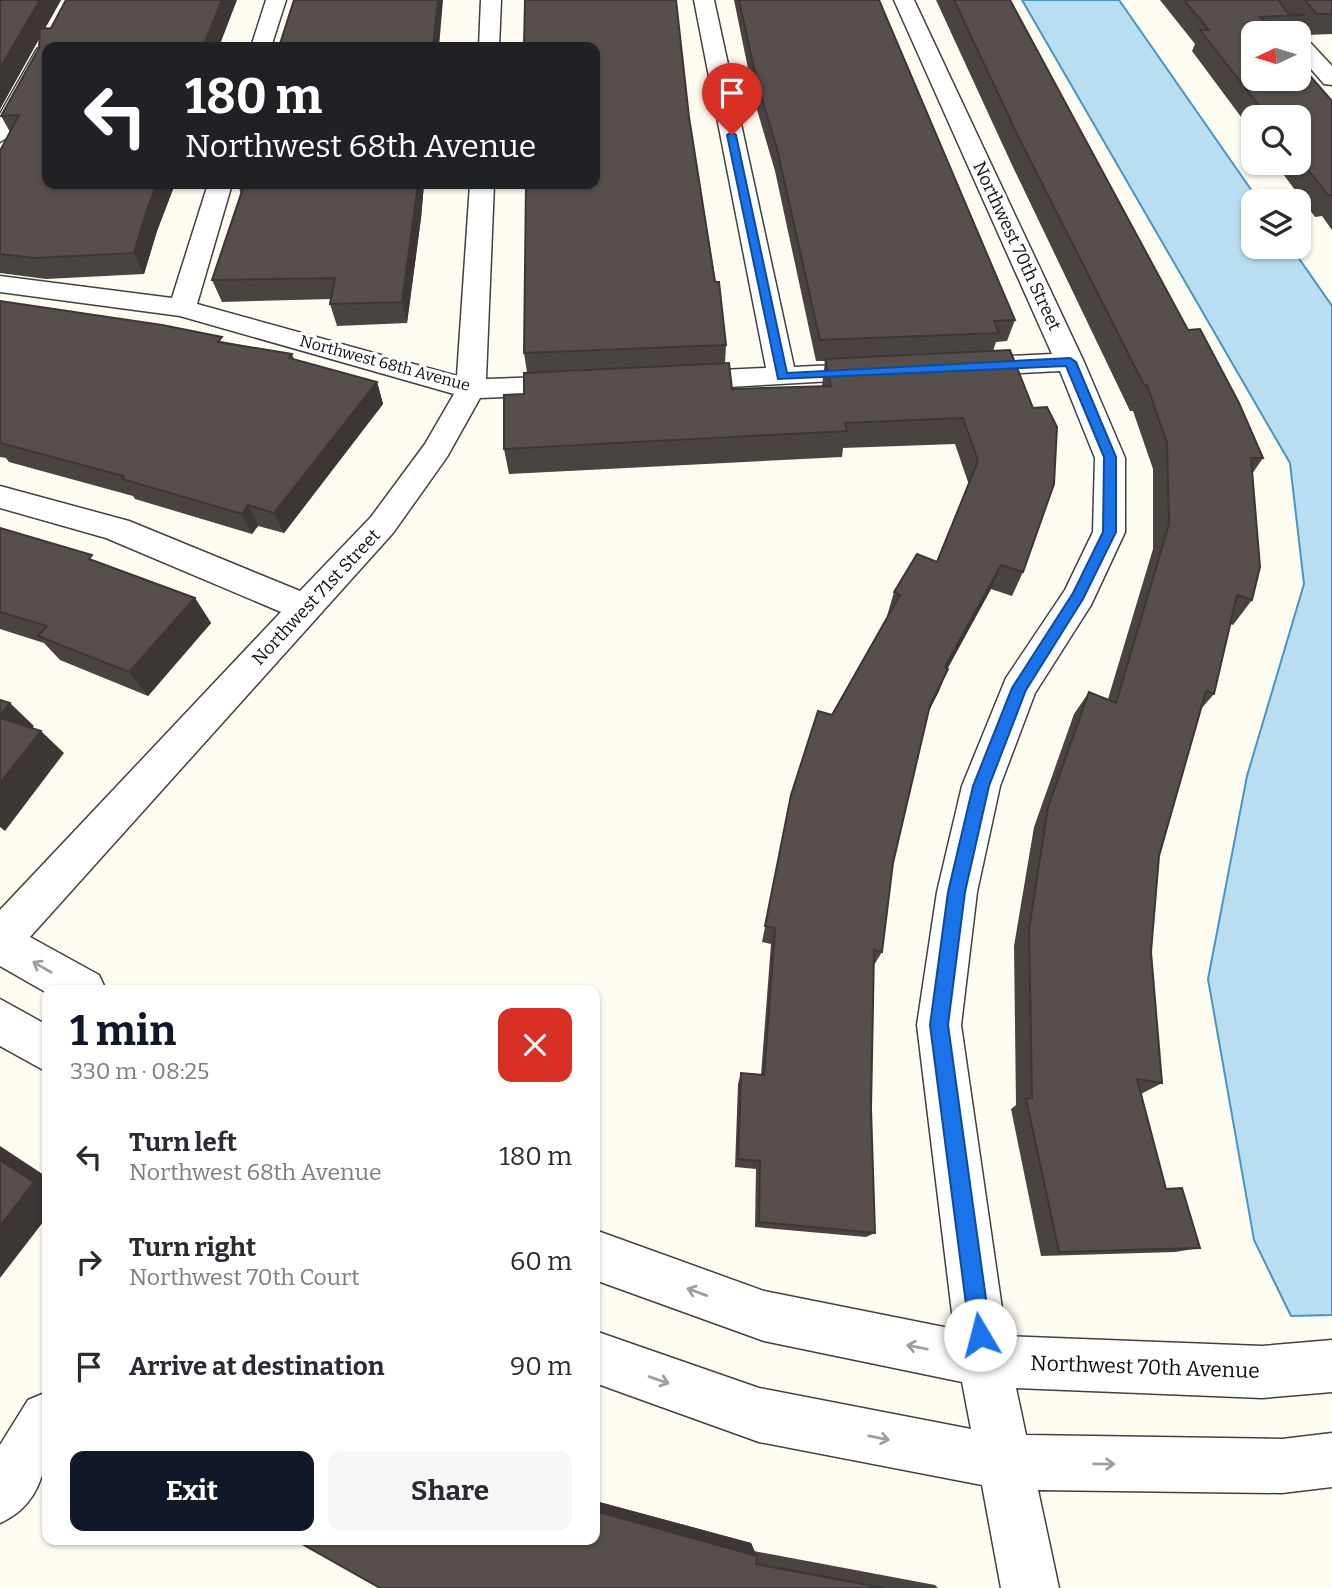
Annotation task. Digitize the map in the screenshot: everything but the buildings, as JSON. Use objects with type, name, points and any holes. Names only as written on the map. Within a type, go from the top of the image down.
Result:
[{"type":"street","points":[[263,42],[276,0]]},
{"type":"street","points":[[489,42],[491,0]]},
{"type":"street","points":[[704,0],[782,377]]},
{"type":"street","name":"Northwest 70th Street","points":[[904,0],[1070,362],[1110,457],[1110,532],[1079,596],[1019,688],[981,786],[957,892],[939,1025],[984,1361],[1030,1588]]},
{"type":"street","points":[[1311,55],[1332,79]]},
{"type":"street","points":[[0,135],[42,59]]},
{"type":"street","points":[[182,308],[218,189]]},
{"type":"street","name":"Northwest 71st Street","points":[[0,942],[382,525],[436,450],[471,389],[482,189]]},
{"type":"street","name":"Northwest 68th Avenue","points":[[0,284],[182,308],[471,389],[606,384]]},
{"type":"street","points":[[647,382],[1070,362]]},
{"type":"street","points":[[0,497],[26,502],[172,549],[305,608]]},
{"type":"street","points":[[0,942],[74,985]]},
{"type":"street","points":[[0,1021],[42,1047]]},
{"type":"street","name":"Northwest 70th Avenue","points":[[600,1257],[764,1316],[984,1361],[1262,1372],[1332,1366]]},
{"type":"street","points":[[600,1359],[759,1415],[1004,1462],[1282,1466],[1332,1460]]},
{"type":"street","points":[[0,1495],[42,1427]]},
{"type":"water","points":[[1022,0],[1119,0],[1251,189],[1241,189],[1241,259],[1299,259],[1332,306],[1332,1315],[1291,1316],[1254,1240],[1208,979],[1247,776],[1304,584],[1290,463]]},
{"type":"route","points":[[732,135],[782,377],[1070,362],[1110,457],[1110,532],[1079,596],[1019,688],[981,786],[957,892],[939,1025],[980,1335]]}]
